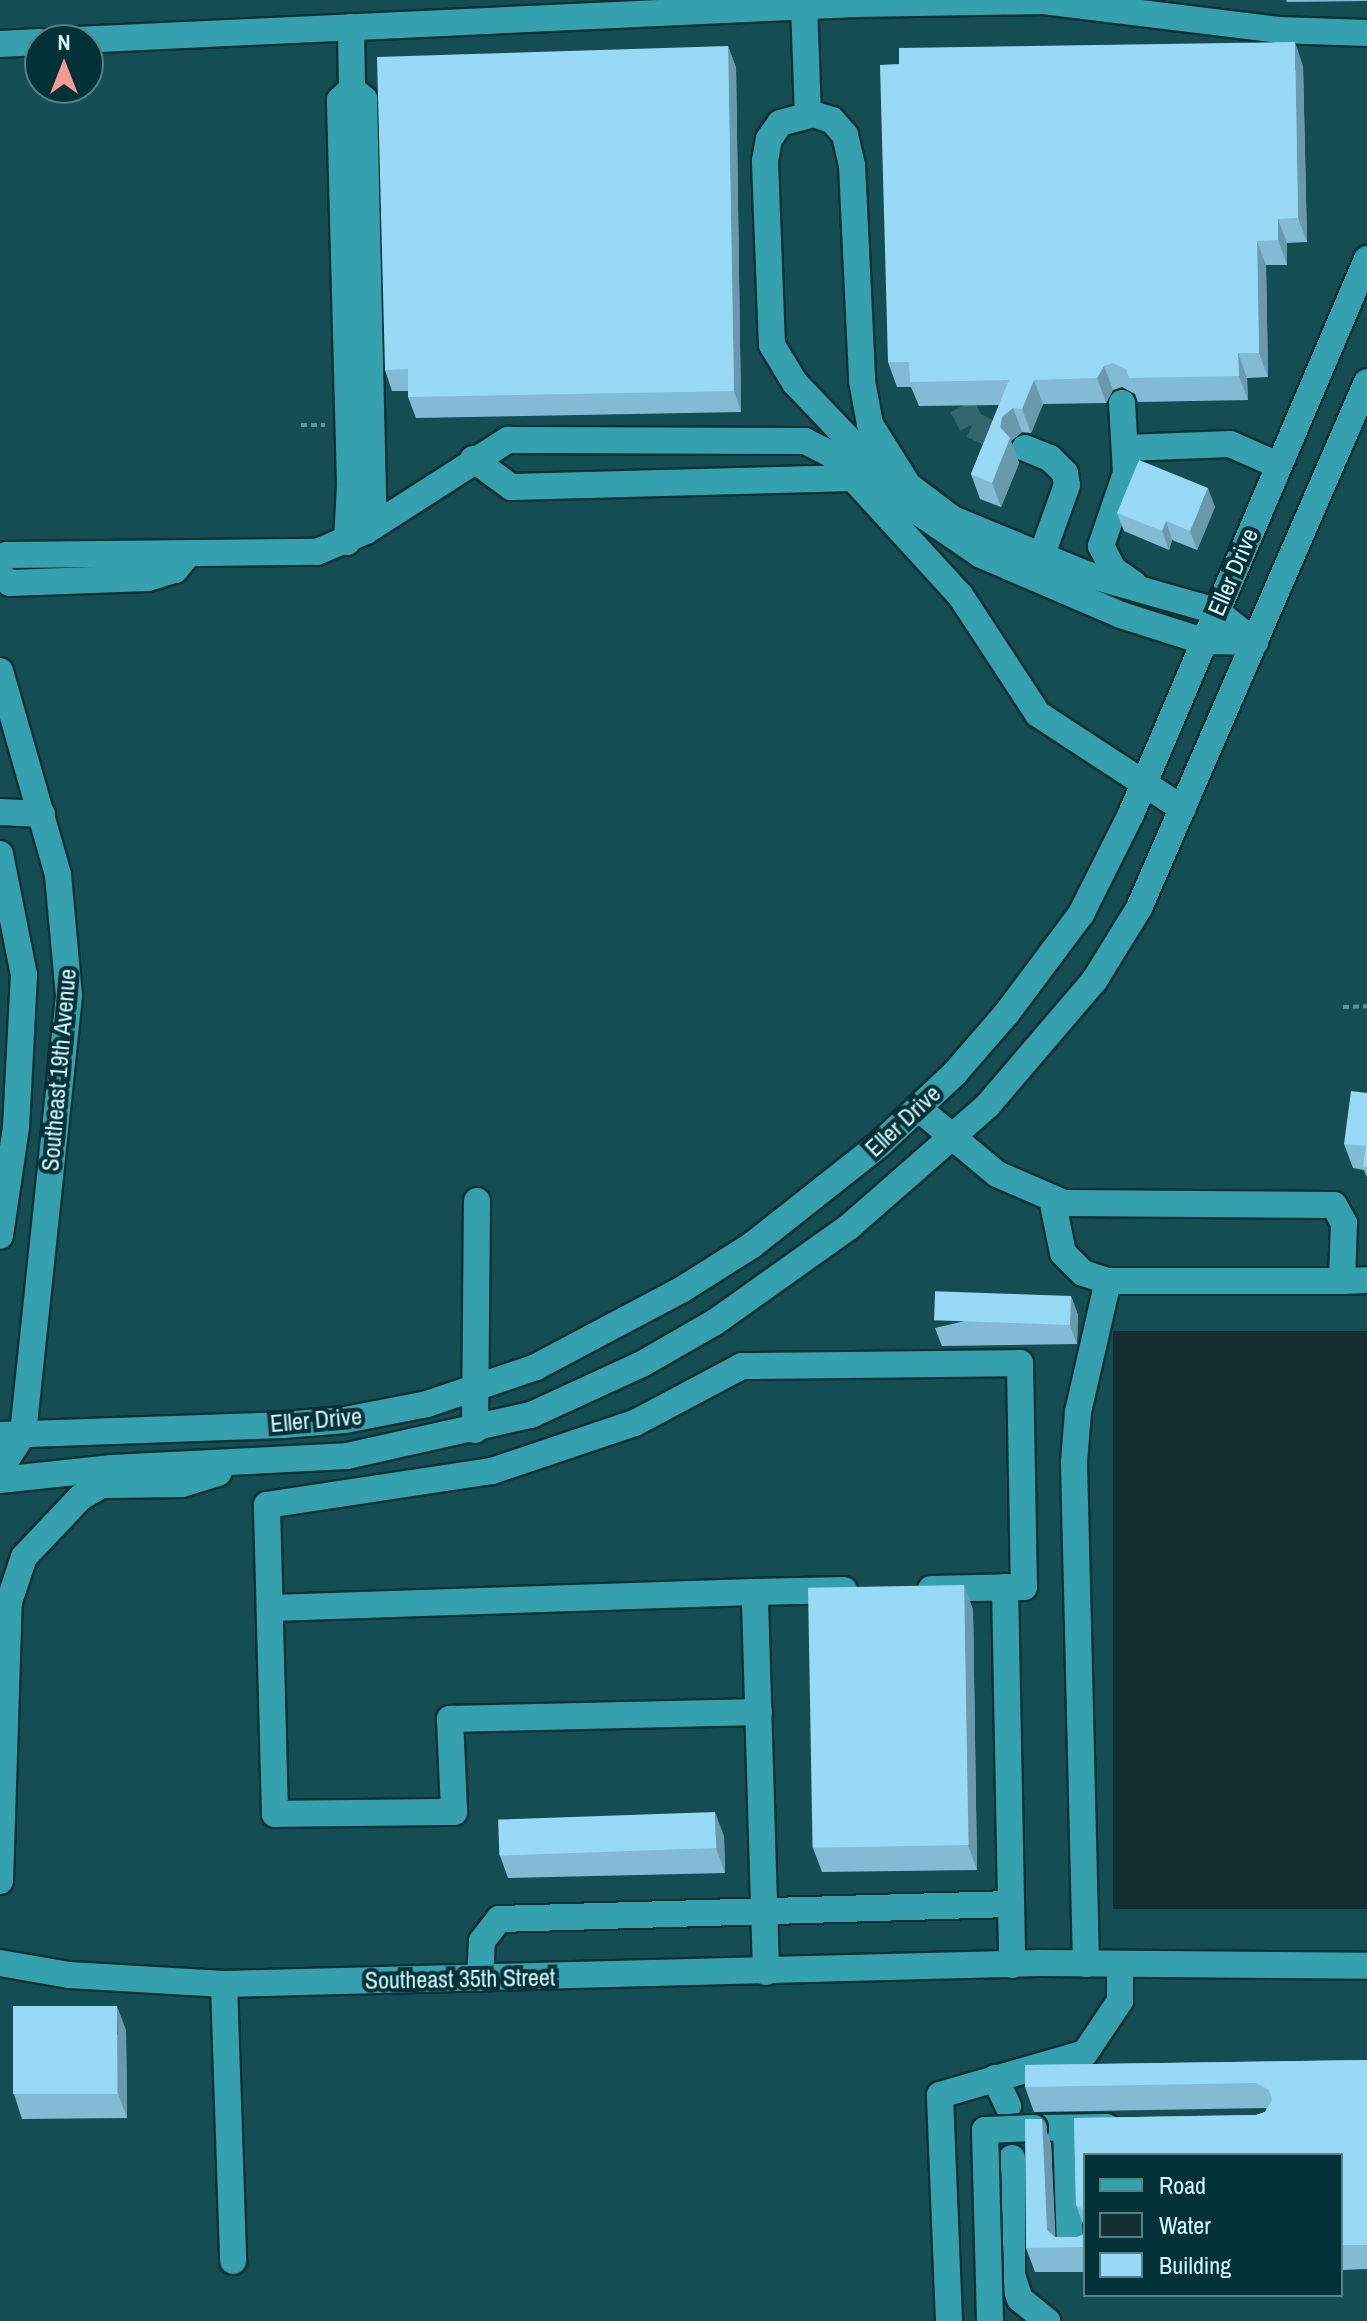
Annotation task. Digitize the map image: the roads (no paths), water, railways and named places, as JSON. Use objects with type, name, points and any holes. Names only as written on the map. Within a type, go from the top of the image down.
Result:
[{"type":"street","points":[[104,39],[804,6],[1043,1],[1278,30],[1367,33]]},
{"type":"street","points":[[804,6],[808,114]]},
{"type":"street","points":[[347,542],[346,94],[351,27]]},
{"type":"street","points":[[0,44],[24,43]]},
{"type":"street","points":[[346,94],[364,99],[374,526]]},
{"type":"street","points":[[808,114],[832,120],[845,135],[852,165],[862,381],[870,424],[888,460],[908,485],[953,519],[1047,558],[1150,595],[1216,611],[1255,642],[1203,641],[1055,587],[981,555],[918,512],[778,362],[772,345],[765,161],[769,139],[780,123],[808,114]]},
{"type":"street","name":"Eller Drive","points":[[11,1434],[345,1420],[427,1404],[572,1351],[681,1290],[816,1197],[955,1073],[1066,940],[1143,784],[1367,259]]},
{"type":"street","name":"Eller Drive","points":[[0,1480],[112,1468],[251,1463],[369,1453],[475,1430],[567,1401],[715,1322],[850,1226],[997,1095],[1094,981],[1139,908],[1367,382]]},
{"type":"street","points":[[1122,403],[1126,473],[1101,546],[1114,570],[1150,595]]},
{"type":"street","points":[[0,563],[7,555],[317,552],[347,542],[473,459],[508,440],[784,439],[820,446],[853,478],[985,627],[1025,699],[1038,714],[1183,809]]},
{"type":"street","points":[[1126,448],[1230,444],[1278,465]]},
{"type":"street","points":[[1025,448],[1059,464],[1067,485],[1046,542],[1055,587]]},
{"type":"street","points":[[473,459],[511,487],[853,478]]},
{"type":"street","points":[[0,576],[10,583],[148,578],[175,570],[187,555]]},
{"type":"street","name":"Southeast 19th Avenue","points":[[0,671],[42,814],[64,914],[69,996],[11,1434],[0,1469]]},
{"type":"street","points":[[0,812],[42,814]]},
{"type":"street","name":"Southeast 19th Avenue","points":[[0,854],[24,975],[16,1127],[0,1236]]},
{"type":"street","points":[[918,1108],[950,1139],[997,1174],[1052,1199],[1094,1206],[1321,1201],[1334,1205],[1344,1223],[1355,1280],[1108,1281],[1083,1273],[1063,1253],[1052,1199]]},
{"type":"street","points":[[0,1171],[16,1127]]},
{"type":"street","points":[[475,1430],[477,1201]]},
{"type":"street","points":[[1086,1964],[1074,1462],[1083,1385],[1108,1281]]},
{"type":"street","points":[[759,1712],[450,1719],[454,1812],[275,1814],[267,1505],[492,1471],[635,1423],[742,1366],[1020,1363],[1024,1587],[911,1589]]},
{"type":"street","points":[[0,1881],[9,1602],[24,1557],[81,1497],[102,1485],[182,1484],[251,1463]]},
{"type":"street","points":[[1005,1587],[1012,1965]]},
{"type":"street","points":[[270,1608],[865,1590]]},
{"type":"street","points":[[755,1592],[766,1972]]},
{"type":"street","points":[[480,1978],[482,1941],[499,1919],[1011,1904]]},
{"type":"street","name":"Southeast 35th Street","points":[[0,1963],[69,1975],[224,1984],[1012,1965],[1367,1966]]},
{"type":"street","points":[[949,2321],[960,2277],[940,2095],[1085,2053],[1120,2001],[1120,1964]]},
{"type":"street","points":[[224,1984],[233,2261]]},
{"type":"street","points":[[995,2078],[1008,2106]]},
{"type":"street","points":[[990,2321],[985,2130],[1128,2127]]},
{"type":"street","points":[[1066,2128],[1076,2183],[1070,2247],[1083,2246]]},
{"type":"street","points":[[1012,2158],[1006,2275],[1020,2299],[1047,2321]]},
{"type":"water","points":[[1113,1331],[1367,1331],[1367,1909],[1113,1909]]},
{"type":"tunnel","points":[[962,406],[972,425],[1022,447]]}]
